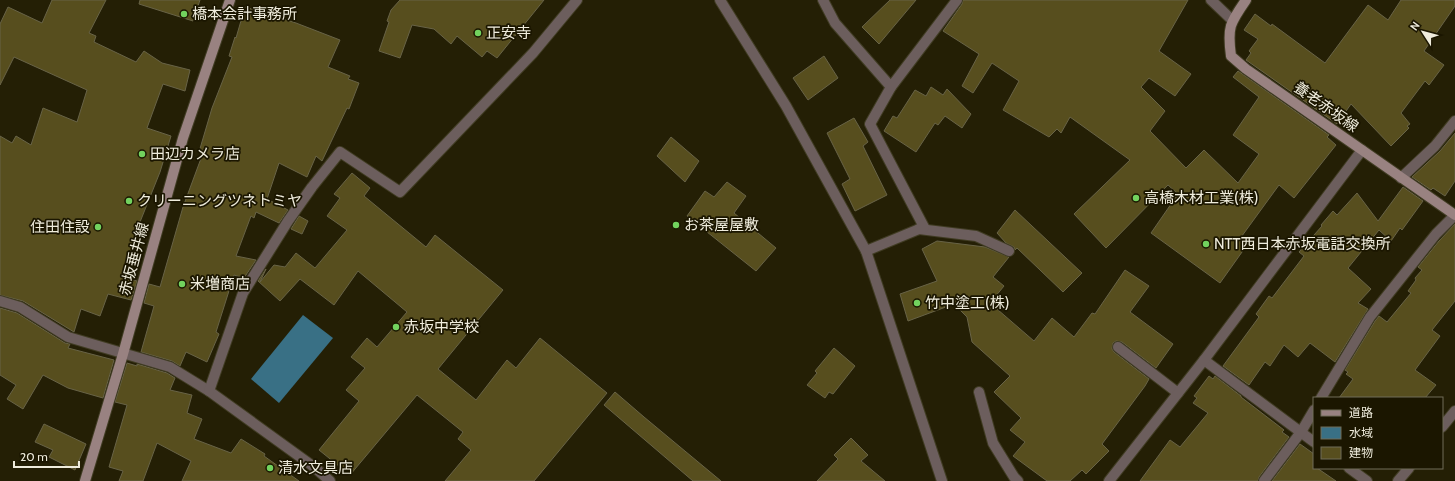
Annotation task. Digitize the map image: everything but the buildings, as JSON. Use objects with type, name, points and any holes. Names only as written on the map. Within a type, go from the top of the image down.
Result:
[{"type":"main road","name":"赤坂垂井線","points":[[85,481],[123,354],[183,138],[230,0]]},
{"type":"main road","name":"養老赤坂線","points":[[1246,0],[1232,20],[1229,37],[1231,56],[1246,69],[1455,215]]},
{"type":"street","points":[[209,391],[243,293],[288,221],[312,187],[340,152],[400,192],[534,53],[577,0]]},
{"type":"street","points":[[720,0],[786,106],[866,251],[942,481]]},
{"type":"street","points":[[823,0],[835,23],[891,87]]},
{"type":"street","points":[[866,251],[924,227],[870,124],[891,87],[957,0]]},
{"type":"street","points":[[1211,0],[1232,20]]},
{"type":"street","points":[[1401,178],[1435,146],[1455,120]]},
{"type":"street","points":[[1110,481],[1204,360],[1362,150]]},
{"type":"street","points":[[1322,397],[1370,317],[1436,234],[1455,215]]},
{"type":"street","points":[[919,229],[976,236],[1009,251]]},
{"type":"street","points":[[0,301],[20,306],[68,337],[170,368],[209,391],[314,467],[330,481]]},
{"type":"street","points":[[1118,347],[1178,394]]},
{"type":"street","points":[[1204,360],[1313,441]]},
{"type":"street","points":[[979,392],[992,443],[1018,481]]},
{"type":"street","points":[[1264,481],[1301,432],[1313,412]]},
{"type":"street","points":[[1443,426],[1454,413]]},
{"type":"street","points":[[1350,469],[1367,481]]},
{"type":"street","points":[[1398,481],[1408,469]]},
{"type":"water","points":[[303,315],[333,338],[279,403],[251,379]]},
{"type":"place","name":"橋本会計事務所","points":[[184,14]]},
{"type":"place","name":"正安寺","points":[[478,33]]},
{"type":"place","name":"田辺カメラ店","points":[[142,154]]},
{"type":"place","name":"高橋木材工業(株)","points":[[1136,198]]},
{"type":"place","name":"クリーニングツネトミヤ","points":[[129,201]]},
{"type":"place","name":"お茶屋屋敷","points":[[676,225]]},
{"type":"place","name":"住田住設","points":[[98,227]]},
{"type":"place","name":"NTT西日本赤坂電話交換所","points":[[1206,244]]},
{"type":"place","name":"米増商店","points":[[182,284]]},
{"type":"place","name":"竹中塗工(株)","points":[[917,303]]},
{"type":"place","name":"赤坂中学校","points":[[396,327]]},
{"type":"place","name":"清水文具店","points":[[270,468]]}]
